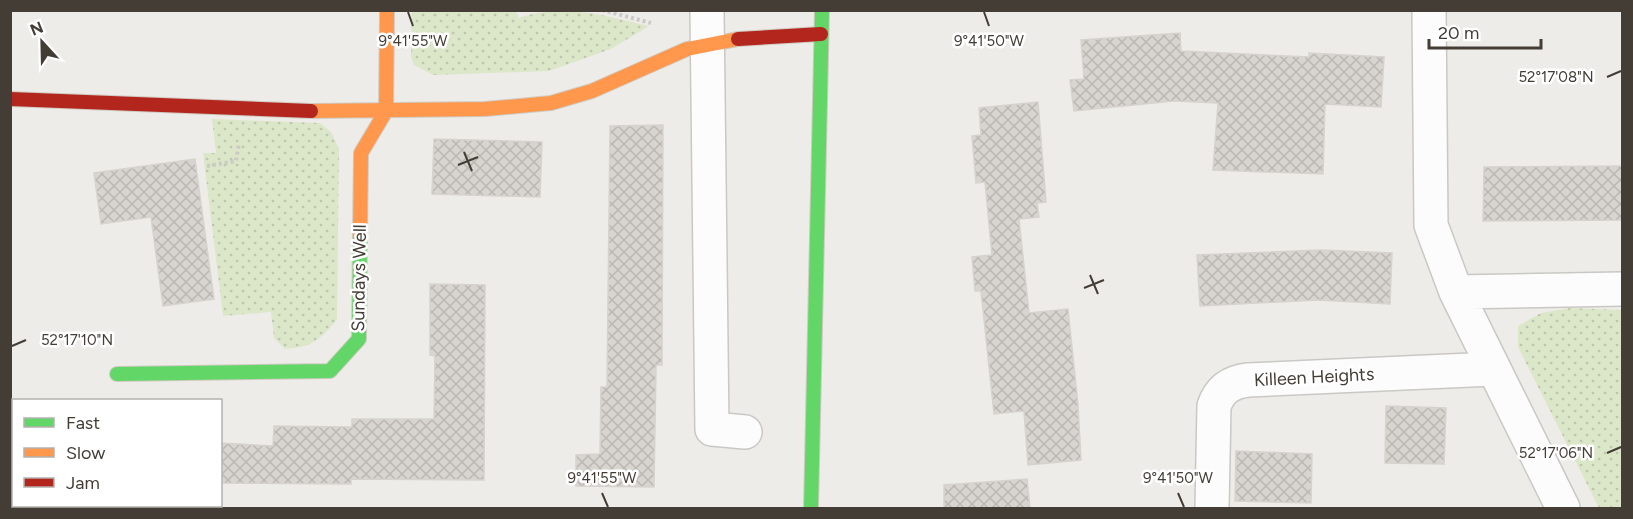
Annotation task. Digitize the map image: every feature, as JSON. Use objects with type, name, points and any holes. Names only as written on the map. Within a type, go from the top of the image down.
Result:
[{"type":"street","points":[[386,111],[387,10]]},
{"type":"street","points":[[707,10],[712,429],[745,432]]},
{"type":"street","points":[[811,508],[822,10]]},
{"type":"street","points":[[1430,10],[1431,225],[1456,292],[1563,508]]},
{"type":"street","points":[[10,99],[241,109],[386,111],[519,107],[553,103],[605,88],[675,54],[708,43],[820,34]]},
{"type":"street","name":"Sundays Well","points":[[117,374],[330,371],[359,339],[361,153],[386,111]]},
{"type":"street","points":[[1456,292],[1623,289]]},
{"type":"street","name":"Killeen Heights","points":[[1212,508],[1214,406],[1217,397],[1230,385],[1248,380],[1493,369]]},
{"type":"path","points":[[603,10],[659,25]]},
{"type":"green space","points":[[412,11],[516,11],[519,18],[551,11],[584,12],[649,26],[611,49],[549,71],[433,75],[414,65],[411,57]]},
{"type":"green space","points":[[212,119],[320,123],[331,132],[339,149],[337,320],[320,337],[309,344],[285,349],[274,338],[271,312],[223,316],[203,153],[216,153]]},
{"type":"green space","points":[[1570,308],[1622,310],[1622,508],[1599,508],[1518,347],[1518,326],[1541,313]]},
{"type":"building","points":[[1180,33],[1181,51],[1309,57],[1309,53],[1384,57],[1381,107],[1325,104],[1323,174],[1213,170],[1218,103],[1174,101],[1074,111],[1070,80],[1084,79],[1081,40]]},
{"type":"building","points":[[1038,102],[1046,202],[1037,203],[1039,217],[1019,219],[1029,313],[1068,309],[1081,460],[1028,465],[1024,411],[994,414],[981,291],[975,291],[972,257],[992,255],[985,182],[976,183],[972,136],[981,135],[979,108]]},
{"type":"building","points":[[663,125],[662,365],[656,365],[654,487],[576,486],[576,455],[600,454],[601,387],[607,387],[610,126]]},
{"type":"building","points":[[434,139],[542,142],[540,197],[432,194]]},
{"type":"building","points":[[195,159],[214,299],[163,306],[151,217],[101,224],[94,173]]},
{"type":"building","points":[[1623,166],[1623,220],[1483,221],[1484,167]]},
{"type":"building","points":[[1321,250],[1392,253],[1390,304],[1318,300],[1200,306],[1197,255]]},
{"type":"building","points":[[430,284],[485,285],[484,480],[351,479],[351,484],[222,483],[222,443],[273,446],[274,426],[352,427],[352,419],[434,419],[435,356],[430,355]]},
{"type":"building","points":[[1386,406],[1446,408],[1444,464],[1385,463]]},
{"type":"building","points":[[1236,451],[1312,454],[1311,503],[1235,501]]},
{"type":"building","points":[[1027,479],[1030,508],[944,508],[944,485]]},
{"type":"traffic: fast","points":[[811,508],[822,10]]},
{"type":"traffic: fast","points":[[117,374],[330,371],[359,339],[360,235]]},
{"type":"traffic: slow","points":[[360,235],[361,153],[386,111],[387,10]]},
{"type":"traffic: slow","points":[[311,111],[485,109],[551,103],[592,91],[687,49],[738,39]]},
{"type":"traffic: jam","points":[[738,39],[821,34]]},
{"type":"traffic: jam","points":[[10,99],[311,111]]}]
